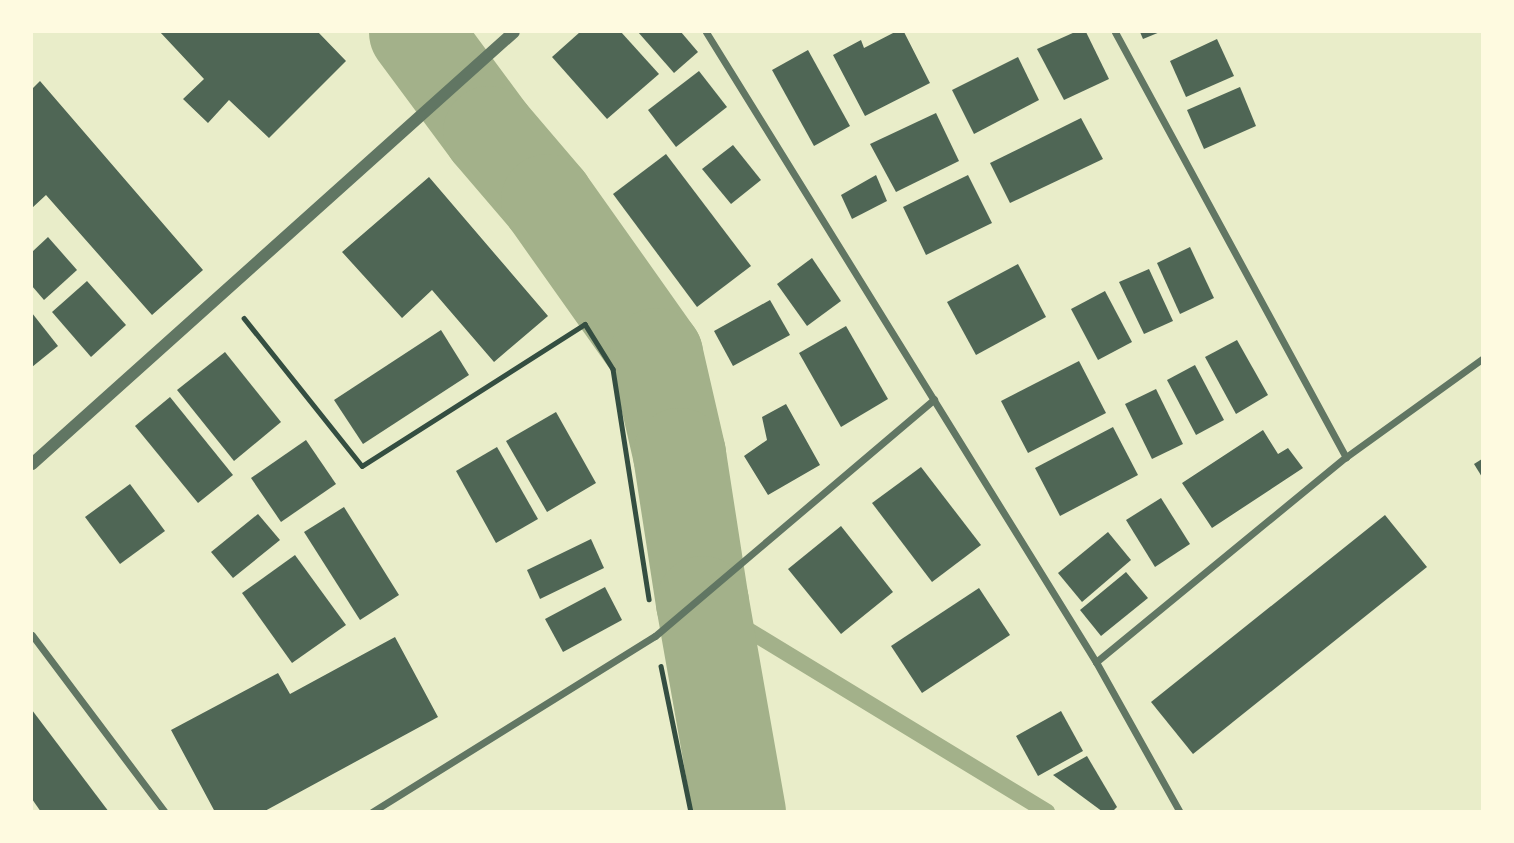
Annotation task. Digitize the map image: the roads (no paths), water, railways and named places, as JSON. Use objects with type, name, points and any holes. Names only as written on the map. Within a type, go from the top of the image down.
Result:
[{"type":"street","points":[[706,32],[1096,663],[1180,811]]},
{"type":"street","points":[[1115,32],[1346,457]]},
{"type":"street","points":[[32,464],[478,64],[505,34]]},
{"type":"street","points":[[1096,663],[1346,457],[1482,359]]},
{"type":"street","points":[[372,811],[655,636],[934,399]]},
{"type":"street","points":[[32,635],[164,811]]},
{"type":"waterway","points":[[415,32],[489,132],[547,200],[656,354],[679,454],[739,812]]},
{"type":"waterway","points":[[702,602],[1047,812]]}]
